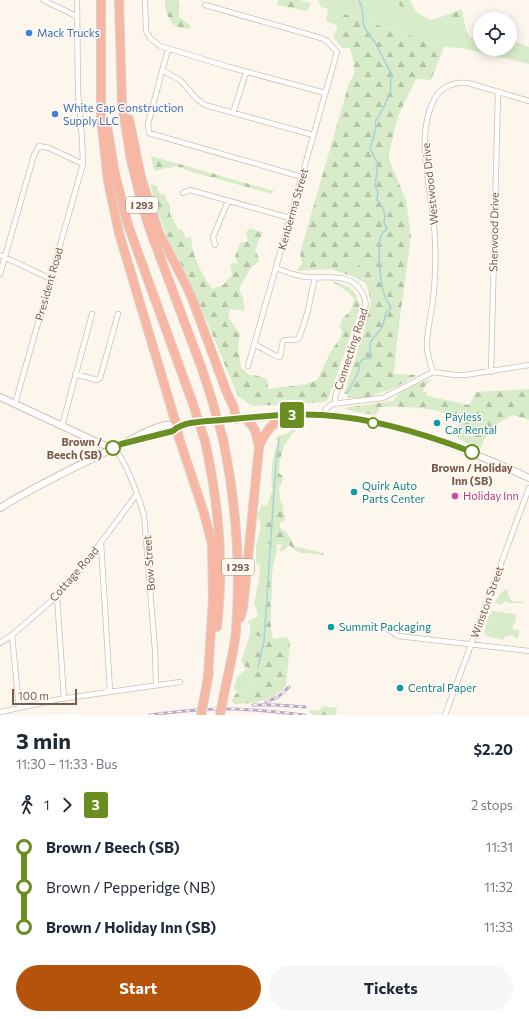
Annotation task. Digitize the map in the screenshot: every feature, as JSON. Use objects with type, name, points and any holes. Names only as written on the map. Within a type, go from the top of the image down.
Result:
[{"type":"highway","name":"I 293","points":[[101,0],[102,94],[110,149],[122,204],[193,404],[204,441],[214,487],[220,566],[217,629],[201,715]]},
{"type":"highway","name":"I 293","points":[[119,0],[122,104],[128,143],[143,208],[202,369],[223,439],[229,469],[236,523],[238,571],[236,632],[220,715]]},
{"type":"highway","points":[[122,87],[141,177],[159,232],[191,295],[227,393],[240,418],[250,423],[255,430],[259,447],[243,608],[236,632]]},
{"type":"highway","points":[[102,94],[101,118],[106,166],[119,233],[179,438],[206,517],[212,544],[213,599],[208,676]]},
{"type":"highway","points":[[259,447],[267,430],[272,424],[284,416]]},
{"type":"main road","points":[[0,397],[101,444],[113,448]]},
{"type":"main road","points":[[0,508],[26,492],[140,434],[169,425],[177,427],[240,418],[324,415],[364,421],[423,436],[472,452],[529,478]]},
{"type":"street","points":[[43,0],[76,16]]},
{"type":"street","name":"President Road","points":[[15,404],[83,164],[78,93],[76,0]]},
{"type":"street","points":[[146,0],[145,27],[147,34],[156,44],[168,49],[246,72],[325,93]]},
{"type":"street","name":"Kenberma Street","points":[[205,5],[321,38],[337,52],[248,366]]},
{"type":"street","points":[[168,49],[148,124],[149,134],[302,177]]},
{"type":"street","points":[[162,70],[184,83],[200,102],[210,107],[313,135]]},
{"type":"street","points":[[233,113],[246,72]]},
{"type":"street","name":"Westwood Drive","points":[[433,372],[427,345],[434,286],[434,217],[424,149],[428,118],[434,99],[440,91],[448,85],[458,82],[468,83],[529,101]]},
{"type":"street","name":"Sherwood Drive","points":[[491,372],[498,93]]},
{"type":"street","points":[[0,274],[2,256],[34,155],[39,146],[49,148],[83,164]]},
{"type":"street","points":[[183,193],[190,190],[290,218]]},
{"type":"street","points":[[215,245],[213,237],[228,201]]},
{"type":"street","points":[[2,256],[51,279]]},
{"type":"street","name":"Connecting Road","points":[[276,268],[295,275],[341,278],[351,281],[361,290],[366,302],[364,318],[335,398],[335,403]]},
{"type":"street","points":[[254,344],[280,357],[283,341],[293,341],[299,338],[307,314],[315,277]]},
{"type":"street","points":[[62,426],[92,314]]},
{"type":"street","points":[[75,374],[97,380],[100,378],[118,314]]},
{"type":"street","points":[[324,415],[326,409],[335,403],[383,398],[433,372],[455,376],[491,372],[529,365]]},
{"type":"street","name":"Bow Street","points":[[113,448],[117,451],[121,459],[137,494],[144,515],[156,685]]},
{"type":"street","name":"Winston Street","points":[[445,715],[529,488]]},
{"type":"street","name":"Cottage Road","points":[[0,643],[12,635],[57,596],[79,572],[137,494]]},
{"type":"street","points":[[101,543],[110,691]]},
{"type":"street","points":[[57,596],[64,699]]},
{"type":"street","points":[[389,630],[398,636],[529,651]]},
{"type":"street","points":[[12,635],[19,708]]},
{"type":"street","points":[[0,712],[110,691],[180,682]]},
{"type":"green space","points":[[165,0],[179,0],[179,17],[190,25],[190,29],[180,28],[173,24],[166,12]]},
{"type":"green space","points":[[279,0],[299,0],[311,3],[307,11],[277,5]]},
{"type":"green space","points":[[318,0],[382,0],[415,11],[430,20],[438,18],[465,27],[470,38],[473,38],[473,51],[462,48],[444,47],[339,12],[338,26],[326,21],[328,9],[321,7]]},
{"type":"green space","points":[[382,0],[410,0],[415,11]]},
{"type":"green space","points":[[462,9],[465,27],[438,18]]},
{"type":"green space","points":[[338,12],[444,47],[431,80],[416,79],[398,116],[388,157],[406,200],[411,236],[394,374],[417,375],[396,387],[367,398],[348,398],[348,394],[344,394],[364,331],[371,301],[366,283],[354,277],[359,264],[359,248],[344,266],[349,269],[349,275],[331,269],[297,271],[302,263],[300,253],[349,83],[354,75],[354,63],[350,48],[342,48],[333,37],[338,26]]},
{"type":"green space","points":[[517,43],[529,47],[529,64],[496,56],[517,56]]},
{"type":"green space","points":[[151,156],[274,191],[272,194],[192,172],[176,166],[154,171]]},
{"type":"green space","points":[[150,183],[157,187],[160,194],[164,194],[170,206],[170,214],[178,229],[182,230],[186,238],[191,237],[193,251],[198,264],[212,289],[223,285],[232,275],[230,264],[238,263],[235,257],[240,243],[248,241],[246,232],[250,228],[264,233],[259,239],[255,251],[259,258],[258,262],[250,269],[239,289],[243,298],[245,311],[230,309],[228,317],[240,334],[238,346],[241,367],[249,375],[255,375],[267,379],[268,389],[307,384],[317,380],[331,351],[341,337],[342,330],[339,327],[343,318],[351,311],[354,299],[349,293],[333,282],[348,287],[355,293],[360,308],[326,402],[253,406],[238,396],[191,284],[167,237],[155,204]]},
{"type":"green space","points":[[359,247],[359,264],[354,277],[349,275],[349,269],[343,266]]},
{"type":"green space","points":[[432,379],[425,386],[423,392],[427,392],[427,396],[469,405],[476,392],[529,389],[529,420],[513,415],[502,421],[489,432],[483,441],[481,448],[458,439],[456,430],[459,423],[453,417],[445,413],[407,407],[380,407],[376,415],[354,412],[344,408],[393,401],[405,390],[416,384]]},
{"type":"green space","points":[[300,426],[292,434],[284,446],[283,441],[278,443],[276,440],[277,436],[285,434],[295,427]]},
{"type":"green space","points":[[283,440],[284,446],[280,459],[279,473],[283,479],[274,494],[272,490],[271,477],[274,454],[278,444]]},
{"type":"green space","points":[[279,489],[283,508],[278,507],[264,520],[272,547],[276,547],[277,549],[272,575],[271,601],[270,604],[270,594],[267,589],[264,596],[266,609],[262,620],[255,622],[262,637],[261,641],[252,650],[243,664],[250,674],[252,680],[251,687],[244,688],[236,692],[234,688],[237,677],[246,669],[241,661],[250,634],[250,625],[247,622],[258,617],[257,610],[254,605],[259,580],[260,565],[256,563],[256,546],[261,525],[257,515],[262,504],[264,506],[267,505],[272,491],[275,494]]},
{"type":"green space","points":[[278,507],[283,508],[285,520],[280,523],[280,528],[289,535],[294,546],[324,553],[323,555],[297,552],[289,545],[282,552],[279,550],[282,545],[279,544],[276,547],[272,547],[267,542],[264,520],[268,514]]},
{"type":"green space","points":[[270,572],[271,629],[273,639],[287,637],[290,642],[286,686],[275,696],[254,703],[234,704],[232,700],[238,692],[242,689],[251,687],[252,681],[245,679],[244,675],[249,671],[243,663],[243,659],[247,650],[252,650],[252,646],[261,641],[262,637],[255,635],[252,627],[255,622],[262,620],[266,609],[264,596],[267,589],[263,581],[267,573]]},
{"type":"green space","points":[[505,589],[508,591],[508,596],[512,601],[524,603],[508,603],[504,601],[502,605],[495,603]]},
{"type":"green space","points":[[493,611],[515,614],[516,619],[512,629],[519,630],[519,636],[517,639],[511,635],[505,637],[503,640],[487,636],[484,632],[489,616]]},
{"type":"green space","points":[[323,706],[337,708],[336,715],[313,715],[310,713],[310,710],[319,710]]},
{"type":"waterway","points":[[348,392],[359,371],[359,364],[363,359],[371,358],[371,341],[379,332],[386,312],[391,308],[385,297],[380,275],[380,242],[381,236],[387,228],[384,223],[384,211],[377,200],[378,193],[375,185],[378,165],[370,148],[376,128],[375,122],[390,93],[392,74],[376,44],[364,27],[362,8],[359,0]]},
{"type":"waterway","points":[[258,667],[264,641],[276,462],[279,439]]},
{"type":"railway","points":[[266,702],[278,697],[289,687]]},
{"type":"railway","points":[[253,705],[305,707]]},
{"type":"railway","points":[[150,715],[212,709],[263,710],[305,715]]},
{"type":"bus line","name":"3","points":[[113,448],[121,444],[173,431],[177,427],[210,421],[300,415],[324,415],[352,418],[376,423],[441,441],[472,452]]},
{"type":"place","name":"Mack Trucks","points":[[29,33]]},
{"type":"place","name":"White Cap Construction Supply LLC","points":[[55,114]]},
{"type":"place","name":"Payless Car Rental","points":[[437,423]]},
{"type":"place","name":"Brown / Beech (SB)","points":[[113,448]]},
{"type":"place","name":"Brown / Holiday Inn (SB)","points":[[472,452]]},
{"type":"place","name":"Quirk Auto Parts Center","points":[[354,492]]},
{"type":"place","name":"Holiday Inn","points":[[455,496]]},
{"type":"place","name":"Summit Packaging","points":[[331,627]]},
{"type":"place","name":"Central Paper","points":[[400,688]]}]
